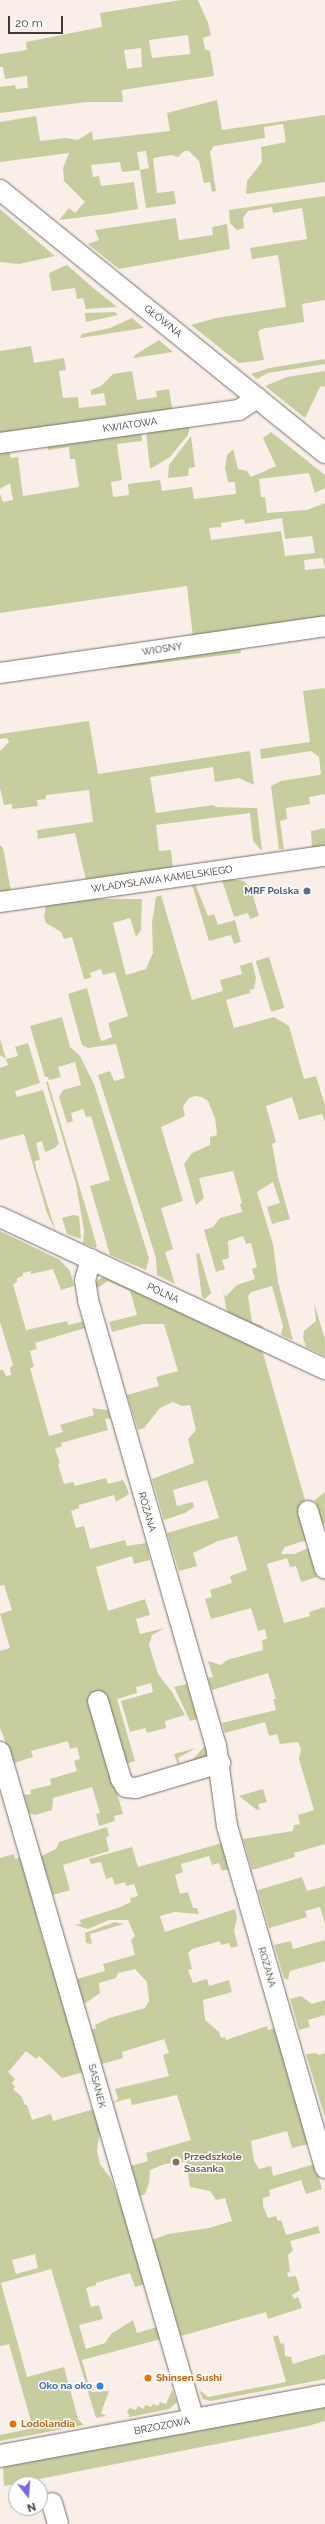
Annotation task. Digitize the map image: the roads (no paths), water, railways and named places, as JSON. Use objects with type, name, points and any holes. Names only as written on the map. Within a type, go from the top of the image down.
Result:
[{"type":"street","name":"GŁÓWNA","points":[[0,190],[325,453]]},
{"type":"street","name":"KWIATOWA","points":[[0,443],[239,410],[257,398]]},
{"type":"street","name":"WIOSNY","points":[[0,673],[325,626]]},
{"type":"street","name":"WŁADYSŁAWA KAMELSKIEGO","points":[[0,902],[325,856]]},
{"type":"street","name":"POLNA","points":[[0,1217],[325,1369]]},
{"type":"street","name":"RÓŻANA","points":[[91,1259],[85,1280],[88,1300],[220,1764],[227,1826],[325,2168]]},
{"type":"street","points":[[308,1512],[325,1569]]},
{"type":"street","points":[[98,1701],[121,1779],[126,1787],[136,1788],[220,1764]]},
{"type":"street","name":"SASANEK","points":[[0,1752],[194,2420]]},
{"type":"street","name":"BRZOZOWA","points":[[0,2456],[325,2396]]},
{"type":"street","points":[[52,2503],[58,2524]]},
{"type":"place","name":"MRF Polska","points":[[307,891]]},
{"type":"place","name":"Przedszkole Sasanka","points":[[176,2162]]},
{"type":"place","name":"Shinsen Sushi","points":[[148,2378]]},
{"type":"place","name":"Oko na oko","points":[[100,2386]]},
{"type":"place","name":"Lodolandia","points":[[13,2424]]}]
